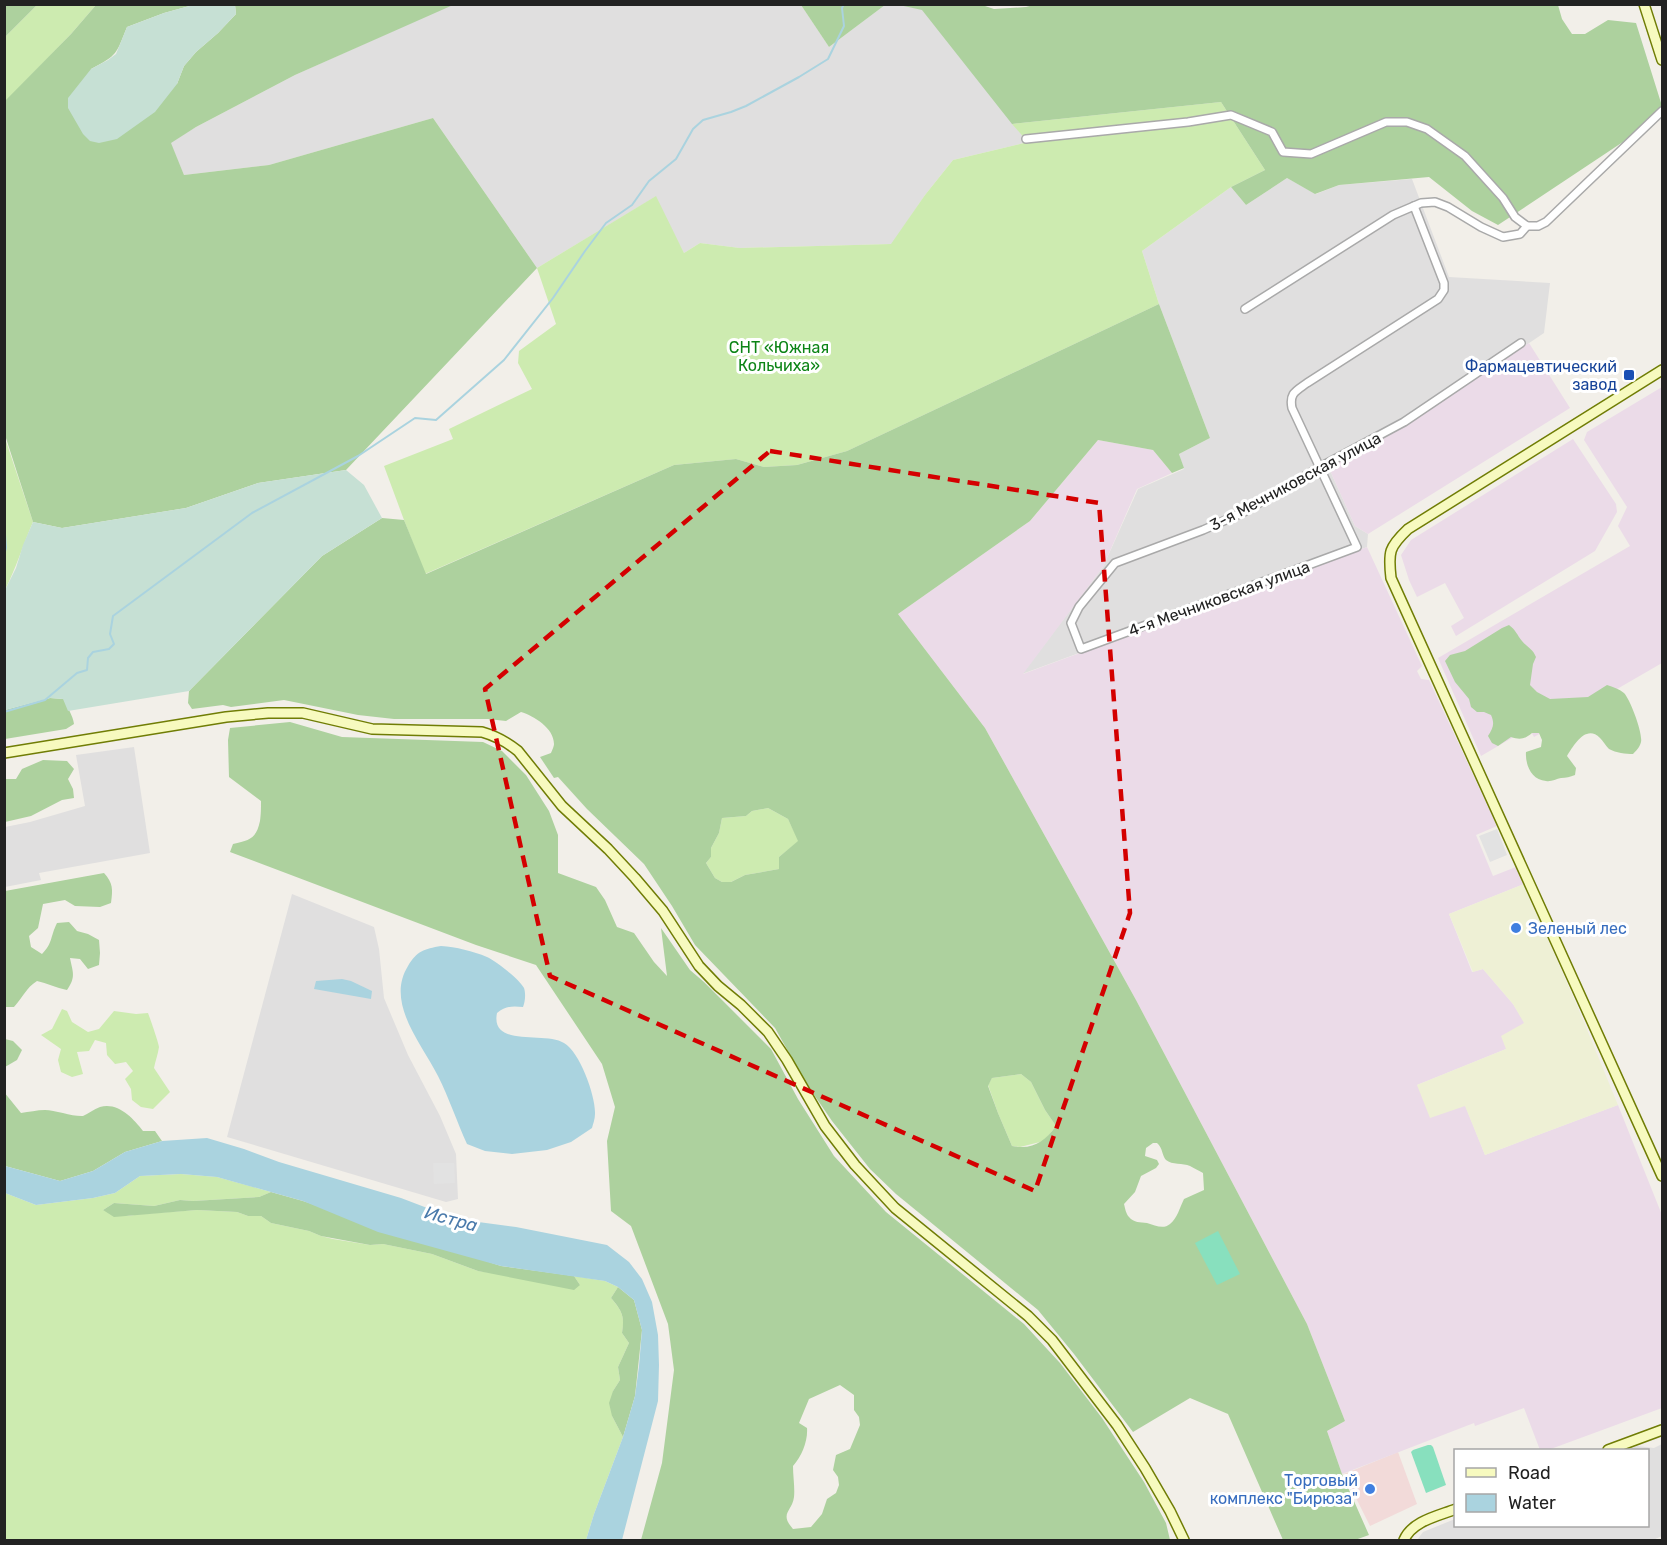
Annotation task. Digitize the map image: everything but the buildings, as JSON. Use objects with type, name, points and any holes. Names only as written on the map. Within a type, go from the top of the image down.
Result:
[{"type":"main road","points":[[1644,4],[1662,60]]},
{"type":"main road","points":[[1662,370],[1408,529],[1395,542],[1389,557],[1391,578],[1662,1176]]},
{"type":"main road","points":[[4,753],[226,717],[268,713],[303,713],[372,729],[482,732],[502,740],[518,751],[562,806],[635,878],[663,911],[699,966],[768,1032],[788,1060],[825,1126],[855,1165],[895,1208],[1028,1316],[1052,1340],[1117,1425],[1170,1511],[1184,1540]]},
{"type":"main road","points":[[1611,1449],[1662,1430]]},
{"type":"main road","points":[[1404,1540],[1414,1527],[1454,1509]]},
{"type":"street","points":[[1026,139],[1232,116],[1272,132],[1282,152],[1311,154],[1386,122],[1407,122],[1427,129],[1465,156],[1503,198],[1515,217],[1527,226],[1538,226],[1546,222],[1662,111]]},
{"type":"street","points":[[1245,309],[1393,215],[1421,203],[1435,202],[1448,207],[1503,237],[1520,234],[1527,226]]},
{"type":"street","points":[[1320,467],[1292,408],[1290,400],[1292,394],[1438,299],[1444,291],[1444,283],[1414,206]]},
{"type":"street","name":"3-я Мечниковская улица","points":[[1081,649],[1071,623],[1079,607],[1115,563],[1244,512],[1320,467],[1404,422],[1521,343]]},
{"type":"street","name":"4-я Мечниковская улица","points":[[1081,649],[1357,547],[1320,467]]},
{"type":"highlighted area","points":[[770,451],[1099,503],[1130,913],[1035,1191],[550,976],[485,689]]},
{"type":"shaded area","points":[[453,4],[801,5],[829,47],[885,5],[922,9],[1028,142],[953,160],[925,195],[892,244],[740,248],[700,243],[684,253],[655,197],[537,268],[433,118],[269,165],[184,175],[170,142],[295,75]]},
{"type":"shaded area","points":[[1287,178],[1316,194],[1339,185],[1412,179],[1449,277],[1550,283],[1544,333],[1406,426],[1328,466],[1355,526],[1368,534],[1367,547],[1022,674],[1103,567],[1138,489],[1184,469],[1179,454],[1210,438],[1159,304],[1142,251],[1231,187],[1246,205]]},
{"type":"shaded area","points":[[1529,343],[1570,408],[1368,534],[1355,526],[1328,466],[1406,426]]},
{"type":"shaded area","points":[[1662,387],[1662,663],[1534,737],[1529,728],[1481,756],[1438,658],[1630,546],[1618,526],[1627,507],[1584,440],[1587,432]]},
{"type":"shaded area","points":[[1573,439],[1616,504],[1617,512],[1595,551],[1456,636],[1451,626],[1464,618],[1445,583],[1417,597],[1401,555],[1411,540]]},
{"type":"shaded area","points":[[1098,440],[1153,450],[1172,473],[1137,489],[1103,567],[1023,674],[1367,547],[1422,666],[1417,671],[1421,679],[1429,680],[1497,826],[1476,835],[1493,876],[1516,867],[1524,884],[1449,914],[1472,972],[1483,969],[1513,1004],[1525,1023],[1506,1049],[1417,1085],[1465,1105],[1485,1155],[1618,1105],[1662,1215],[1662,1408],[1551,1449],[1540,1449],[1524,1408],[1475,1426],[1474,1423],[1342,1474],[1327,1431],[1345,1421],[1307,1324],[1136,1000],[985,728],[898,614],[1030,521]]},
{"type":"shaded area","points":[[134,747],[150,853],[39,873],[41,880],[5,887],[5,827],[85,806],[76,755]]},
{"type":"shaded area","points":[[1497,829],[1507,855],[1490,862],[1479,836]]},
{"type":"shaded area","points":[[292,894],[374,927],[379,949],[384,998],[408,1055],[440,1116],[456,1154],[458,1199],[446,1202],[227,1137]]},
{"type":"shaded area","points":[[433,1163],[454,1163],[455,1183],[434,1184]]},
{"type":"shaded area","points":[[1662,1444],[1662,1536],[1653,1540],[1417,1540],[1423,1532],[1454,1519],[1454,1527],[1649,1527],[1649,1449],[1629,1449],[1637,1446],[1654,1448]]},
{"type":"shaded area","points":[[1398,1452],[1417,1504],[1370,1526],[1344,1474]]},
{"type":"green space","points":[[5,4],[37,5],[5,37]]},
{"type":"green space","points":[[979,4],[994,9],[1037,4],[1558,5],[1562,19],[1572,34],[1585,34],[1608,20],[1636,23],[1662,106],[1662,116],[1498,225],[1472,211],[1429,177],[1339,185],[1315,194],[1287,178],[1246,205],[1231,187],[1265,170],[1221,102],[1012,124],[922,10],[899,5]]},
{"type":"green space","points":[[37,5],[96,5],[5,102],[5,37]]},
{"type":"green space","points":[[96,5],[193,5],[127,27],[115,53],[91,69],[177,84],[184,66],[236,14],[235,5],[453,5],[295,75],[196,127],[171,143],[184,175],[269,165],[433,118],[537,268],[346,470],[258,483],[186,508],[62,528],[33,522],[5,435],[4,102],[71,34]]},
{"type":"green space","points":[[193,5],[235,5],[236,14],[184,66],[177,84],[155,112],[117,139],[99,143],[90,141],[83,134],[68,108],[68,98],[91,69],[116,54],[127,27]]},
{"type":"green space","points":[[801,5],[885,5],[829,47]]},
{"type":"green space","name":"СНТ «Южная Кольчиха»","points":[[1221,102],[1265,170],[1231,187],[1142,251],[1159,304],[847,451],[797,465],[764,467],[736,459],[674,465],[425,574],[384,466],[453,439],[449,429],[532,389],[518,363],[519,351],[556,324],[537,268],[656,196],[684,253],[700,243],[740,248],[891,244],[953,160],[1028,142],[1012,124]]},
{"type":"green space","points":[[1159,304],[1210,438],[1179,454],[1184,468],[1172,473],[1153,450],[1098,440],[1030,521],[898,614],[985,728],[1136,1000],[1307,1324],[1345,1421],[1327,1431],[1342,1474],[1369,1535],[1355,1540],[1283,1540],[1228,1414],[1190,1398],[1133,1432],[1038,1310],[896,1194],[870,1169],[832,1121],[806,1083],[775,1028],[695,945],[644,864],[587,809],[558,777],[554,778],[540,757],[551,753],[554,745],[553,738],[547,728],[532,716],[521,712],[506,721],[394,719],[358,715],[284,700],[231,707],[223,705],[192,709],[188,703],[189,691],[322,556],[382,518],[404,520],[426,574],[674,465],[736,459],[764,467],[797,465],[847,451]],"holes":[[[768,808],[788,819],[798,841],[779,857],[779,869],[745,875],[731,882],[722,882],[715,878],[706,863],[711,857],[711,848],[719,833],[722,818],[746,816],[752,811]],[[1021,1074],[1031,1082],[1056,1126],[1037,1144],[1026,1147],[1012,1146],[988,1086],[992,1078]],[[1157,1143],[1166,1160],[1190,1166],[1203,1173],[1204,1190],[1184,1199],[1175,1219],[1165,1227],[1133,1220],[1127,1214],[1124,1204],[1135,1192],[1141,1176],[1159,1164],[1157,1160],[1145,1156],[1146,1148]]]},
{"type":"green space","points":[[4,435],[33,522],[5,590]]},
{"type":"green space","points":[[346,470],[364,485],[382,518],[322,556],[189,691],[68,711],[63,699],[50,698],[5,710],[5,590],[33,522],[62,528],[186,508],[258,483]]},
{"type":"green space","points":[[1509,625],[1536,657],[1530,685],[1537,692],[1550,699],[1588,697],[1607,685],[1624,693],[1636,716],[1640,731],[1640,746],[1633,754],[1609,749],[1600,738],[1590,733],[1577,742],[1567,756],[1576,768],[1575,775],[1548,781],[1536,778],[1530,771],[1527,761],[1526,752],[1541,747],[1542,740],[1539,733],[1532,733],[1522,738],[1511,737],[1498,746],[1492,743],[1488,736],[1493,726],[1491,715],[1477,712],[1471,707],[1469,699],[1455,682],[1445,661],[1450,655],[1465,651]]},
{"type":"green space","points":[[50,698],[64,699],[74,724],[66,729],[5,739],[5,710]]},
{"type":"green space","points":[[290,722],[342,737],[483,742],[502,751],[526,775],[549,811],[558,835],[558,873],[596,887],[605,900],[617,927],[634,933],[667,976],[661,928],[690,970],[771,1049],[798,1099],[834,1156],[886,1212],[1024,1324],[1060,1363],[1102,1418],[1144,1482],[1166,1523],[1170,1540],[641,1540],[662,1463],[674,1370],[668,1324],[631,1226],[611,1211],[607,1141],[615,1107],[602,1064],[536,965],[476,945],[230,852],[233,844],[248,840],[256,832],[260,821],[261,801],[229,777],[230,728]],"holes":[[[840,1385],[854,1395],[854,1410],[859,1417],[860,1425],[850,1449],[836,1455],[833,1470],[838,1477],[839,1485],[836,1493],[827,1499],[822,1514],[811,1527],[793,1529],[787,1519],[794,1497],[793,1466],[802,1453],[805,1443],[807,1428],[799,1423],[809,1399]]]},
{"type":"green space","points":[[43,760],[67,761],[74,769],[68,779],[74,798],[62,800],[31,816],[5,822],[5,779],[16,779],[22,769]]},
{"type":"green space","points":[[768,808],[788,819],[799,841],[779,857],[779,869],[745,875],[731,882],[722,882],[715,878],[706,863],[711,857],[711,848],[719,833],[722,818],[746,816],[752,811]]},
{"type":"green space","points":[[104,873],[112,886],[111,903],[100,907],[75,906],[65,900],[43,904],[38,928],[29,936],[31,947],[42,954],[50,943],[57,923],[69,922],[77,931],[99,940],[99,965],[88,969],[80,959],[70,958],[73,978],[67,990],[37,981],[14,1007],[5,1007],[5,891]]},
{"type":"green space","points":[[1524,884],[1618,1105],[1485,1155],[1465,1106],[1430,1118],[1417,1085],[1506,1049],[1501,1036],[1524,1023],[1513,1004],[1483,969],[1473,972],[1449,914]]},
{"type":"green space","points":[[62,1009],[67,1011],[72,1022],[88,1032],[99,1029],[114,1011],[148,1013],[159,1047],[154,1068],[170,1092],[153,1109],[141,1107],[132,1100],[131,1089],[125,1079],[133,1071],[126,1062],[115,1064],[107,1055],[106,1043],[95,1040],[89,1051],[77,1052],[83,1074],[72,1077],[61,1072],[58,1060],[61,1049],[41,1035],[52,1029]]},
{"type":"green space","points":[[5,1039],[13,1041],[22,1050],[17,1060],[5,1067]]},
{"type":"green space","points":[[1021,1074],[1031,1082],[1056,1126],[1044,1141],[1020,1147],[1012,1146],[988,1085],[992,1078]]},
{"type":"green space","points":[[4,1092],[21,1113],[45,1110],[83,1116],[100,1107],[113,1107],[130,1116],[143,1131],[155,1131],[162,1141],[125,1152],[93,1171],[60,1181],[5,1166]]},
{"type":"green space","points":[[181,1174],[217,1177],[271,1192],[259,1197],[180,1200],[154,1206],[114,1203],[103,1210],[128,1216],[197,1210],[237,1212],[248,1216],[261,1216],[271,1223],[333,1239],[370,1245],[383,1244],[432,1254],[478,1271],[580,1285],[574,1276],[605,1281],[618,1287],[611,1298],[622,1314],[622,1333],[629,1343],[618,1367],[620,1380],[613,1391],[612,1416],[623,1437],[586,1540],[5,1540],[5,1193],[36,1205],[115,1193],[140,1176]]},
{"type":"green space","points":[[271,1192],[501,1266],[574,1276],[580,1285],[574,1290],[478,1271],[432,1254],[383,1244],[370,1245],[321,1236],[309,1231],[271,1223],[261,1216],[248,1216],[237,1212],[197,1210],[114,1217],[103,1210],[114,1203],[154,1206],[180,1200],[259,1197]]},
{"type":"green space","points":[[1218,1231],[1240,1274],[1217,1285],[1195,1243]]},
{"type":"green space","points":[[618,1287],[634,1300],[642,1330],[635,1396],[623,1437],[612,1416],[609,1403],[620,1380],[618,1367],[629,1343],[622,1333],[622,1314],[611,1298]]},
{"type":"green space","points":[[1428,1445],[1433,1447],[1446,1485],[1426,1493],[1411,1452]]},
{"type":"water","points":[[441,946],[453,947],[487,957],[522,985],[525,993],[523,1007],[503,1009],[497,1013],[497,1024],[502,1031],[510,1035],[555,1040],[570,1048],[581,1065],[593,1097],[595,1114],[592,1128],[571,1142],[547,1150],[512,1154],[485,1151],[467,1144],[438,1076],[408,1023],[401,994],[402,980],[415,957],[425,950]]},
{"type":"water","points":[[342,979],[372,991],[371,999],[314,989],[316,981]]},
{"type":"water","name":"Истра","points":[[207,1138],[401,1198],[456,1219],[516,1227],[607,1245],[629,1262],[642,1279],[652,1302],[658,1335],[659,1365],[658,1401],[622,1540],[586,1540],[623,1437],[635,1396],[639,1366],[642,1330],[634,1300],[618,1287],[605,1281],[501,1266],[378,1232],[303,1201],[217,1177],[181,1174],[140,1176],[115,1193],[36,1205],[5,1193],[5,1166],[60,1181],[93,1171],[125,1152],[162,1141]]},
{"type":"waterway","points":[[4,712],[45,700],[77,673],[87,670],[88,658],[93,652],[109,649],[114,644],[110,634],[113,616],[252,513],[358,456],[415,418],[436,420],[504,360],[553,298],[606,223],[632,205],[649,181],[676,159],[693,129],[703,120],[746,106],[828,59],[844,26],[842,8],[844,4]]},
{"type":"waterway","points":[[4,520],[6,548],[4,555]]},
{"type":"place","name":"Фармацевтический завод","points":[[1629,375]]},
{"type":"place","name":"Зеленый лес","points":[[1516,928]]},
{"type":"place","name":"Торговый комплекс \"Бирюза\"","points":[[1370,1489]]}]
